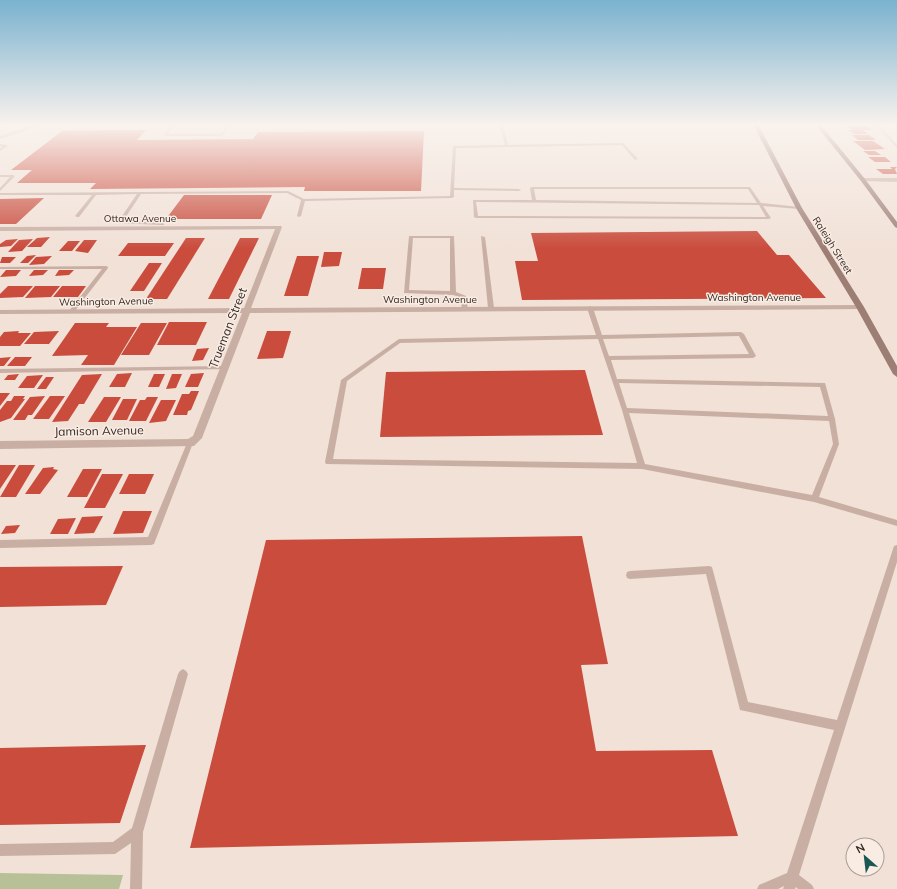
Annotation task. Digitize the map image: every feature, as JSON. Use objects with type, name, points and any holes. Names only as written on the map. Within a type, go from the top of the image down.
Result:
[{"type":"street","name":"Raleigh Street","points":[[777,165],[799,208],[860,307],[897,374]]},
{"type":"street","points":[[851,165],[897,226]]},
{"type":"street","points":[[863,180],[897,180]]},
{"type":"street","name":"Ottawa Avenue","points":[[0,229],[280,227]]},
{"type":"street","name":"Trueman Street","points":[[194,441],[225,368],[280,227]]},
{"type":"street","name":"Washington Avenue","points":[[0,312],[248,309],[860,307]]},
{"type":"street","name":"Jamison Avenue","points":[[0,445],[194,441]]},
{"type":"lane","points":[[0,194],[288,192],[303,200],[452,197],[453,165]]},
{"type":"lane","points":[[0,176],[13,176],[0,190]]},
{"type":"lane","points":[[534,201],[532,188],[749,188],[760,204],[769,218],[476,217],[474,202],[534,201],[760,204],[799,208]]},
{"type":"lane","points":[[452,189],[519,190]]},
{"type":"lane","points":[[77,216],[95,193]]},
{"type":"lane","points":[[140,193],[120,222],[162,224]]},
{"type":"lane","points":[[299,216],[303,200]]},
{"type":"lane","points":[[453,293],[452,237],[411,237],[406,292],[453,293],[463,296],[465,309]]},
{"type":"lane","points":[[483,237],[491,308]]},
{"type":"lane","points":[[0,268],[106,267],[72,311]]},
{"type":"lane","points":[[590,308],[625,410],[642,466]]},
{"type":"lane","points":[[607,358],[753,356],[741,334],[400,341],[344,380],[329,462],[642,466],[814,499],[897,523]]},
{"type":"lane","points":[[0,371],[225,368]]},
{"type":"lane","points":[[615,381],[823,385],[832,419],[836,444],[814,499]]},
{"type":"lane","points":[[625,410],[832,419]]},
{"type":"lane","points":[[0,544],[151,542],[194,441]]},
{"type":"lane","points":[[789,889],[897,549]]},
{"type":"lane","points":[[630,575],[709,570],[744,706],[841,726]]},
{"type":"lane","points":[[136,889],[137,832],[183,674]]},
{"type":"lane","points":[[0,850],[115,848],[137,832]]},
{"type":"lane","points":[[763,889],[792,877]]},
{"type":"lane","points":[[792,877],[808,889]]},
{"type":"green space","points":[[0,873],[123,875],[119,889],[0,889]]},
{"type":"building","points":[[17,165],[422,165],[421,191],[304,191],[305,187],[90,189],[96,183],[17,183],[32,170],[11,170]]},
{"type":"building","points":[[890,167],[897,167],[895,169],[897,174],[883,174],[876,169],[892,169]]},
{"type":"building","points":[[184,195],[272,195],[261,219],[166,219]]},
{"type":"building","points":[[44,198],[16,224],[0,224],[0,199]]},
{"type":"building","points":[[757,231],[777,255],[789,255],[826,298],[522,300],[515,261],[538,261],[531,233]]},
{"type":"building","points":[[50,237],[41,247],[27,247],[37,238]]},
{"type":"building","points":[[186,238],[205,238],[167,299],[146,299]]},
{"type":"building","points":[[240,238],[259,238],[229,299],[208,299]]},
{"type":"building","points":[[18,239],[11,246],[0,247],[0,244],[6,240]]},
{"type":"building","points":[[33,239],[22,251],[8,252],[19,240]]},
{"type":"building","points":[[84,240],[97,240],[88,253],[75,251]]},
{"type":"building","points":[[68,241],[80,241],[72,251],[59,251]]},
{"type":"building","points":[[128,243],[174,243],[165,256],[118,256]]},
{"type":"building","points":[[324,252],[342,252],[339,266],[321,267]]},
{"type":"building","points":[[36,255],[28,263],[20,263],[27,256]]},
{"type":"building","points":[[52,256],[44,264],[29,265],[36,257]]},
{"type":"building","points":[[297,256],[319,256],[308,296],[284,296]]},
{"type":"building","points":[[2,257],[16,257],[10,263],[0,263]]},
{"type":"building","points":[[149,263],[162,263],[144,291],[130,291]]},
{"type":"building","points":[[362,268],[386,268],[383,289],[358,289]]},
{"type":"building","points":[[6,270],[21,270],[16,276],[0,277]]},
{"type":"building","points":[[34,270],[48,270],[43,275],[29,276]]},
{"type":"building","points":[[59,270],[74,270],[69,275],[55,276]]},
{"type":"building","points":[[8,286],[33,286],[23,297],[0,298],[0,294]]},
{"type":"building","points":[[35,286],[60,286],[51,297],[25,298]]},
{"type":"building","points":[[62,286],[86,286],[78,297],[53,297]]},
{"type":"building","points":[[169,322],[207,322],[196,345],[157,345]]},
{"type":"building","points":[[75,323],[109,323],[106,327],[137,327],[114,365],[81,365],[88,355],[52,356]]},
{"type":"building","points":[[141,323],[167,323],[149,355],[121,355]]},
{"type":"building","points":[[19,331],[18,333],[31,333],[20,346],[0,346],[0,337],[4,332]]},
{"type":"building","points":[[59,331],[49,344],[24,344],[34,332]]},
{"type":"building","points":[[267,331],[291,331],[283,358],[257,359]]},
{"type":"building","points":[[209,348],[203,360],[192,361],[197,349]]},
{"type":"building","points":[[11,357],[4,366],[0,366],[0,358]]},
{"type":"building","points":[[15,357],[32,357],[25,366],[7,366]]},
{"type":"building","points":[[585,370],[603,435],[380,437],[386,372]]},
{"type":"building","points":[[132,373],[125,387],[109,387],[117,374]]},
{"type":"building","points":[[204,373],[198,387],[185,387],[191,374]]},
{"type":"building","points":[[19,374],[15,380],[4,380],[8,375]]},
{"type":"building","points":[[102,374],[84,404],[79,404],[68,421],[52,422],[82,375]]},
{"type":"building","points":[[154,374],[165,374],[159,387],[148,387]]},
{"type":"building","points":[[172,374],[182,374],[176,388],[166,389]]},
{"type":"building","points":[[43,375],[34,388],[18,388],[27,376]]},
{"type":"building","points":[[46,377],[54,377],[46,389],[37,389]]},
{"type":"building","points":[[191,391],[199,391],[191,410],[188,411],[187,415],[173,415],[182,394],[189,394]]},
{"type":"building","points":[[0,393],[10,393],[0,406]]},
{"type":"building","points":[[14,396],[25,396],[23,399],[25,399],[11,418],[0,422],[0,410],[7,401],[11,401]]},
{"type":"building","points":[[45,396],[32,415],[28,415],[25,420],[13,420],[30,397]]},
{"type":"building","points":[[50,396],[65,396],[49,419],[33,419]]},
{"type":"building","points":[[104,397],[121,397],[106,422],[88,422]]},
{"type":"building","points":[[147,397],[158,397],[146,421],[129,421],[140,400],[145,400]]},
{"type":"building","points":[[123,399],[137,399],[127,420],[112,420]]},
{"type":"building","points":[[161,400],[176,400],[166,421],[149,423]]},
{"type":"building","points":[[0,465],[16,465],[0,489]]},
{"type":"building","points":[[19,465],[35,465],[16,497],[0,497]]},
{"type":"building","points":[[54,467],[53,469],[58,470],[40,494],[25,494],[43,468]]},
{"type":"building","points":[[83,469],[102,469],[87,497],[67,497]]},
{"type":"building","points":[[102,474],[123,474],[105,508],[84,508]]},
{"type":"building","points":[[129,474],[154,474],[145,494],[119,494]]},
{"type":"building","points":[[123,511],[152,511],[143,533],[113,534]]},
{"type":"building","points":[[103,516],[94,533],[74,534],[82,517]]},
{"type":"building","points":[[76,518],[68,534],[50,534],[58,519]]},
{"type":"building","points":[[20,525],[15,533],[1,534],[6,526]]},
{"type":"building","points":[[582,536],[608,664],[581,665],[596,751],[712,750],[738,836],[190,848],[266,540]]},
{"type":"building","points":[[123,566],[106,605],[0,607],[0,567]]},
{"type":"building","points":[[146,745],[120,823],[0,825],[0,748]]}]
